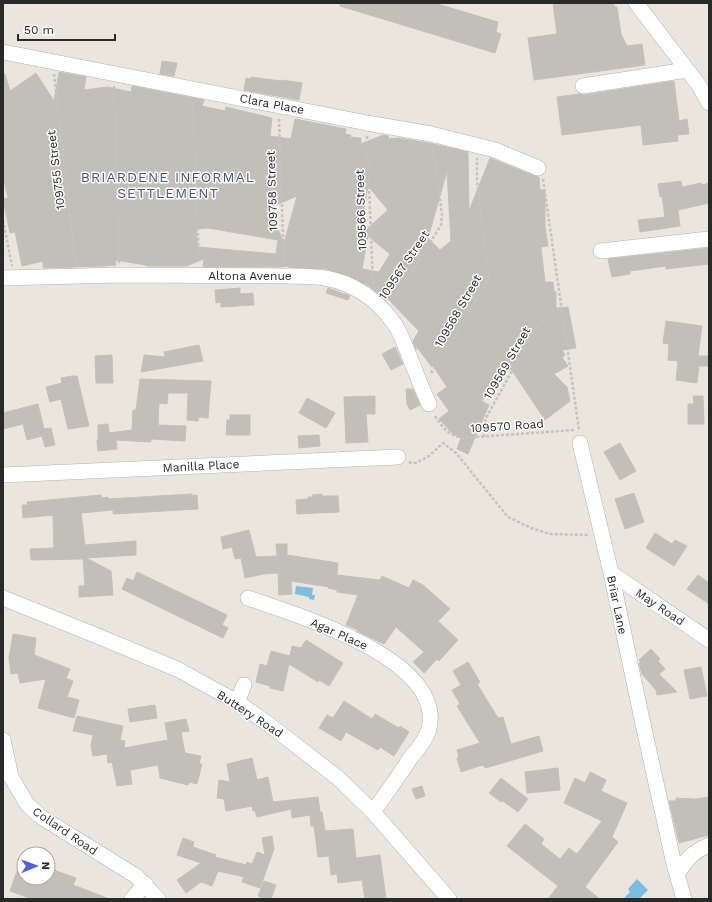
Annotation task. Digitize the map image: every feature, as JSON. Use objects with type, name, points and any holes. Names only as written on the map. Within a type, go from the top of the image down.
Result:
[{"type":"street","points":[[636,3],[687,70],[704,84],[709,103]]},
{"type":"street","name":"Clara Place","points":[[3,52],[367,123],[431,134],[495,150],[538,168]]},
{"type":"street","points":[[583,86],[687,70]]},
{"type":"street","points":[[601,251],[709,239]]},
{"type":"street","name":"Altona Avenue","points":[[9,278],[119,275],[285,276],[331,279],[352,286],[367,296],[394,322],[429,404]]},
{"type":"street","name":"Briar Lane","points":[[579,437],[650,759],[674,864],[684,899]]},
{"type":"street","name":"Manilla Place","points":[[3,475],[398,456]]},
{"type":"street","name":"May Road","points":[[610,573],[709,640]]},
{"type":"street","name":"Buttery Road","points":[[3,598],[176,669],[237,702],[333,774],[373,812],[450,899]]},
{"type":"street","name":"Agar Place","points":[[248,598],[363,642],[388,659],[416,682],[426,698],[430,710],[430,720],[426,737],[373,812]]},
{"type":"street","points":[[237,702],[244,686]]},
{"type":"street","name":"Collard Road","points":[[3,740],[11,777],[27,804],[41,817],[136,876],[158,899]]},
{"type":"street","points":[[678,874],[689,857],[698,850],[709,845]]},
{"type":"street","points":[[132,899],[145,884]]},
{"type":"path","name":"109755 Street","points":[[53,62],[77,277]]},
{"type":"path","points":[[114,73],[119,275]]},
{"type":"path","points":[[192,88],[200,276]]},
{"type":"path","name":"109758 Street","points":[[278,105],[285,276]]},
{"type":"path","name":"109566 Street","points":[[367,123],[373,287],[367,296]]},
{"type":"path","name":"109567 Street","points":[[383,310],[401,289],[422,258],[441,225],[442,215],[431,134]]},
{"type":"path","name":"109568 Street","points":[[418,378],[433,371],[488,281],[477,181],[478,146]]},
{"type":"path","points":[[538,168],[542,175],[547,206],[579,437]]},
{"type":"path","points":[[3,220],[9,278]]},
{"type":"path","name":"109569 Street","points":[[484,437],[483,427],[487,416],[531,337],[550,312],[561,308]]},
{"type":"path","name":"109570 Road","points":[[429,404],[442,427],[454,436],[472,438],[579,437]]},
{"type":"path","points":[[398,456],[412,463],[416,463],[429,456],[443,443],[456,452],[508,517],[531,528],[550,534],[601,535]]},
{"type":"water","points":[[296,586],[313,588],[312,595],[315,595],[314,600],[309,599],[309,597],[295,594]]},
{"type":"water","points":[[637,879],[648,890],[639,899],[623,899],[630,892],[628,889]]},
{"type":"building","points":[[340,3],[434,3],[498,22],[496,32],[501,34],[495,53],[340,6]]},
{"type":"building","points":[[553,3],[613,3],[615,7],[617,7],[621,34],[627,46],[642,44],[645,65],[534,80],[528,38],[557,34]]},
{"type":"building","points":[[162,61],[177,63],[174,76],[160,74]]},
{"type":"building","points":[[59,72],[86,77],[84,90],[107,87],[131,92],[132,86],[204,100],[202,106],[225,111],[226,107],[272,118],[270,136],[291,139],[295,119],[346,129],[345,134],[351,135],[350,137],[361,138],[361,144],[383,135],[388,136],[389,139],[398,138],[429,143],[468,152],[469,211],[490,158],[539,177],[540,190],[545,190],[545,226],[548,246],[541,247],[545,282],[553,282],[554,292],[556,292],[556,308],[568,307],[576,348],[562,350],[565,355],[562,357],[568,366],[554,374],[567,387],[570,401],[545,420],[511,369],[498,377],[482,401],[489,405],[468,454],[457,449],[461,438],[453,434],[439,419],[449,411],[437,394],[447,387],[433,366],[432,367],[416,346],[416,350],[413,341],[419,331],[387,298],[386,300],[369,286],[349,276],[326,269],[288,266],[203,267],[204,259],[186,266],[146,266],[115,260],[116,265],[104,266],[43,268],[43,261],[22,266],[15,232],[10,233],[3,199],[8,198],[3,176],[3,75],[5,74],[10,91],[36,73],[54,101]],"holes":[[[447,171],[451,241],[440,250],[428,238]],[[368,186],[388,210],[359,236]],[[297,196],[284,243],[269,208]],[[208,228],[278,240],[276,254],[198,247],[196,229]],[[368,236],[390,254],[379,272],[362,269]]]},
{"type":"building","points":[[251,77],[302,83],[299,100],[244,90],[246,78],[250,79]]},
{"type":"building","points":[[674,81],[679,121],[687,119],[689,134],[677,135],[678,141],[643,145],[641,125],[562,135],[557,97],[579,94],[584,95]]},
{"type":"building","points":[[681,181],[682,187],[709,183],[709,203],[678,210],[680,226],[640,232],[638,220],[665,217],[662,196],[660,197],[658,184]]},
{"type":"building","points":[[709,248],[709,264],[666,269],[666,266],[630,271],[630,274],[612,277],[608,259]]},
{"type":"building","points":[[240,288],[240,294],[253,293],[254,305],[221,307],[221,302],[216,303],[215,290]]},
{"type":"building","points":[[328,288],[350,296],[348,300],[326,293]]},
{"type":"building","points":[[666,321],[702,326],[698,356],[709,356],[708,366],[699,366],[697,383],[676,380],[678,361],[668,360],[669,344],[663,343]]},
{"type":"building","points":[[199,345],[203,361],[141,372],[144,355],[165,357],[164,352]]},
{"type":"building","points":[[395,347],[403,364],[391,370],[382,354]]},
{"type":"building","points":[[112,355],[113,383],[96,383],[95,356]]},
{"type":"building","points":[[77,376],[89,426],[68,429],[61,399],[50,402],[46,387],[62,383],[61,378]]},
{"type":"building","points":[[140,379],[211,381],[208,418],[198,417],[198,421],[187,420],[188,393],[168,393],[167,404],[159,403],[158,425],[186,426],[185,441],[151,439],[151,442],[116,440],[117,449],[98,451],[98,425],[108,424],[109,433],[132,430],[133,410],[136,410]]},
{"type":"building","points":[[406,389],[413,389],[420,405],[410,410],[407,404]]},
{"type":"building","points":[[375,396],[375,414],[366,414],[368,442],[346,443],[344,397]]},
{"type":"building","points":[[693,396],[703,396],[704,424],[688,424],[688,404],[694,404]]},
{"type":"building","points":[[307,398],[335,413],[326,428],[299,413]]},
{"type":"building","points":[[38,404],[44,429],[51,428],[55,445],[45,447],[42,436],[27,440],[23,424],[3,429],[3,413]]},
{"type":"building","points":[[230,415],[250,415],[250,435],[226,435],[227,420],[230,420]]},
{"type":"building","points":[[319,435],[320,446],[299,448],[298,436]]},
{"type":"building","points":[[620,443],[636,471],[620,480],[604,452]]},
{"type":"building","points":[[634,493],[644,522],[625,529],[615,499]]},
{"type":"building","points":[[192,494],[192,496],[197,495],[198,509],[113,514],[113,510],[81,513],[85,545],[136,541],[136,555],[86,558],[111,571],[113,595],[79,597],[79,586],[85,586],[83,559],[31,560],[30,549],[54,548],[53,515],[23,518],[22,505],[28,505],[27,502],[101,495],[102,498],[108,497],[108,499]]},
{"type":"building","points":[[322,494],[322,496],[338,496],[339,512],[297,514],[296,500],[308,499],[308,497],[312,497],[312,495]]},
{"type":"building","points":[[249,530],[256,557],[277,556],[276,544],[287,544],[287,555],[338,563],[337,575],[380,580],[382,576],[409,588],[413,580],[423,585],[450,609],[438,621],[458,640],[439,661],[437,659],[424,673],[413,662],[424,652],[396,627],[384,644],[346,625],[358,595],[337,592],[337,590],[328,588],[329,587],[291,581],[292,594],[279,595],[278,573],[263,574],[245,578],[241,558],[235,559],[232,547],[223,549],[221,537]]},
{"type":"building","points":[[655,533],[672,544],[675,540],[687,546],[674,566],[646,548]]},
{"type":"building","points":[[137,572],[227,615],[222,625],[228,628],[223,638],[122,589],[127,578],[133,581]]},
{"type":"building","points":[[698,575],[709,583],[709,604],[687,589]]},
{"type":"building","points":[[13,634],[36,638],[34,655],[70,669],[66,678],[73,681],[67,697],[79,700],[74,718],[38,708],[46,679],[20,683],[18,673],[11,674],[9,658]]},
{"type":"building","points":[[306,640],[343,663],[329,686],[319,680],[318,682],[289,664],[283,691],[270,688],[270,686],[256,682],[260,664],[267,666],[271,651],[290,656],[292,646],[301,648]]},
{"type":"building","points":[[651,649],[660,659],[658,661],[665,669],[659,674],[677,692],[657,695],[656,690],[642,674],[639,663],[641,662],[639,660]]},
{"type":"building","points":[[468,662],[480,682],[477,684],[498,718],[503,717],[511,744],[539,736],[543,751],[486,768],[482,765],[461,772],[457,758],[459,757],[457,750],[480,743],[457,706],[460,704],[452,690],[461,685],[453,671]]},
{"type":"building","points":[[701,667],[707,696],[690,699],[684,670]]},
{"type":"building","points":[[344,701],[372,719],[375,714],[409,732],[394,756],[380,747],[378,750],[346,732],[341,741],[319,728],[327,715],[333,718]]},
{"type":"building","points":[[155,705],[157,718],[130,722],[128,709]]},
{"type":"building","points":[[77,716],[123,726],[120,740],[125,741],[124,748],[168,740],[165,723],[186,719],[189,731],[181,732],[185,753],[201,756],[199,764],[202,764],[197,784],[189,782],[188,785],[160,778],[158,765],[130,770],[132,784],[117,786],[112,762],[108,763],[107,754],[93,756],[91,746],[93,735],[73,731]]},
{"type":"building","points":[[252,758],[257,780],[268,777],[273,802],[318,797],[325,831],[353,829],[356,858],[380,855],[386,899],[365,899],[362,880],[338,883],[337,874],[331,875],[329,856],[318,857],[314,826],[311,826],[310,815],[292,818],[291,809],[257,817],[252,806],[226,811],[224,799],[217,798],[219,780],[230,782],[227,764]]},
{"type":"building","points":[[558,768],[560,790],[527,793],[525,772]]},
{"type":"building","points":[[590,772],[606,780],[601,791],[627,803],[612,837],[618,842],[585,887],[600,899],[548,899],[558,886],[507,846],[525,824],[544,839],[541,844],[560,859],[569,848],[577,854],[602,821],[564,803],[575,778],[585,783]]},
{"type":"building","points":[[501,778],[528,799],[518,812],[489,793]]},
{"type":"building","points":[[422,786],[425,796],[416,799],[412,789]]},
{"type":"building","points":[[709,797],[709,835],[679,843],[669,801],[676,801],[676,798],[696,799]]},
{"type":"building","points":[[272,836],[274,849],[260,888],[242,882],[244,877],[218,871],[212,886],[201,882],[186,893],[177,880],[201,863],[177,855],[183,838],[194,842],[193,847],[216,855],[215,857],[246,865],[247,862],[252,864],[257,852],[265,855],[262,838]]},
{"type":"building","points":[[56,871],[76,878],[73,885],[107,898],[32,899],[10,891],[16,874],[16,886],[56,886]]},
{"type":"building","points":[[264,881],[276,885],[271,899],[258,896]]},
{"type":"district","name":"BRIARDENE INFORMAL SETTLEMENT","points":[[168,186]]}]
